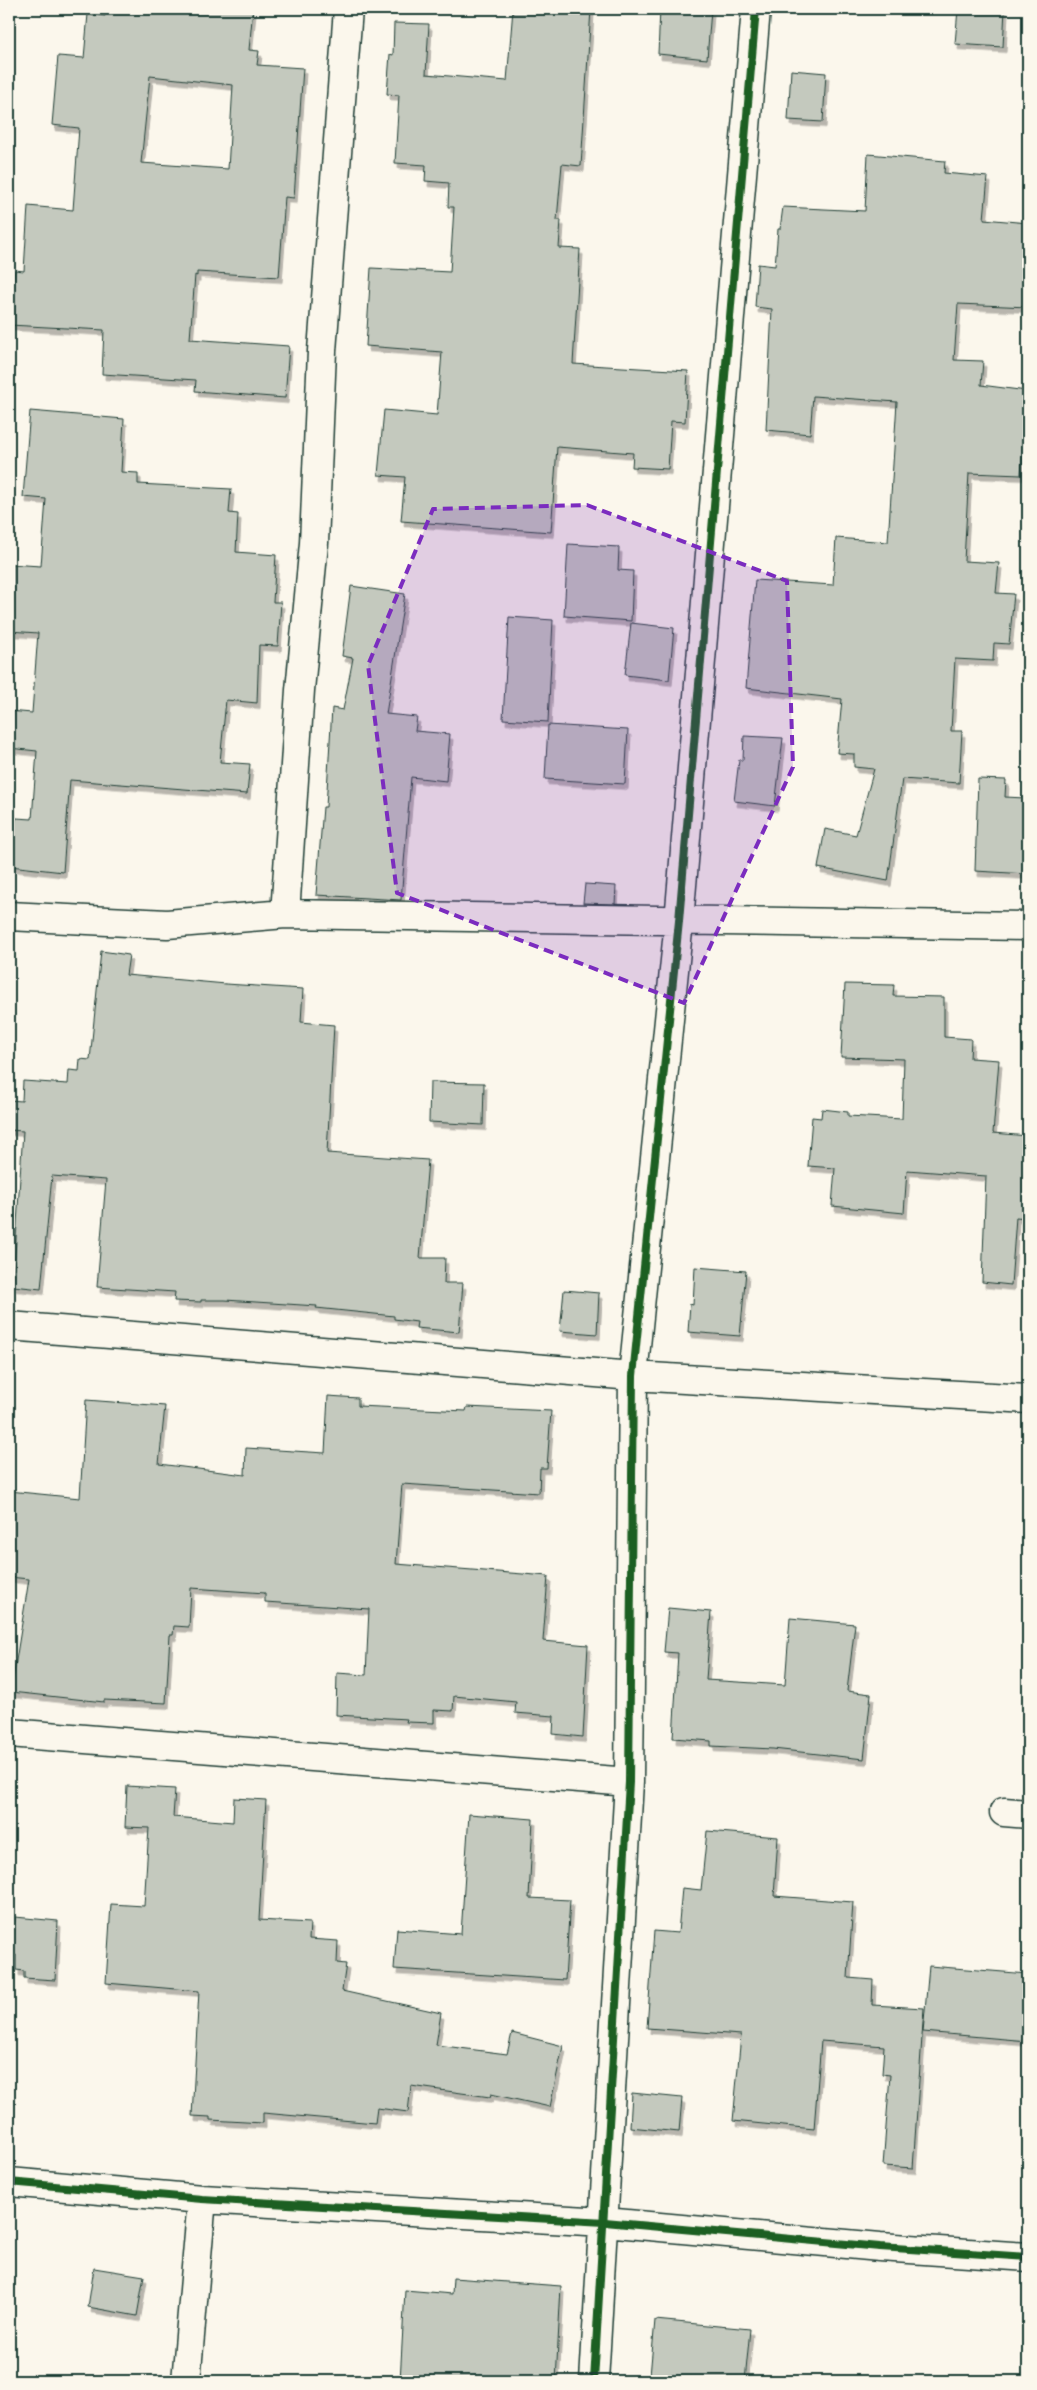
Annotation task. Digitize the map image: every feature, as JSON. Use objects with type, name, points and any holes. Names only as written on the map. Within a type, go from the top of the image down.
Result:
[{"type":"street","points":[[285,914],[300,690],[314,543],[322,351],[348,9]]},
{"type":"street","points":[[594,2381],[605,2222],[629,1782],[634,1376],[679,920],[756,9]]},
{"type":"street","points":[[9,916],[166,924],[285,914],[1028,926]]},
{"type":"street","points":[[9,1326],[634,1376],[1028,1399]]},
{"type":"street","points":[[9,1733],[629,1782]]},
{"type":"street","points":[[9,2182],[202,2198],[605,2222],[880,2248],[1028,2257]]},
{"type":"street","points":[[186,2381],[202,2198]]},
{"type":"highlighted area","points":[[587,505],[787,581],[793,767],[684,1003],[397,893],[368,665],[433,509]]},
{"type":"building","points":[[106,9],[253,9],[249,50],[259,51],[257,65],[303,68],[294,198],[285,197],[279,277],[197,272],[197,276],[195,275],[190,339],[289,346],[285,398],[195,391],[196,380],[102,374],[104,330],[9,325],[9,283],[13,284],[15,270],[24,271],[28,206],[73,210],[79,128],[52,125],[58,56],[84,58],[88,14],[105,16]],"holes":[[[150,76],[233,85],[228,169],[141,163]]]},
{"type":"building","points":[[513,9],[591,9],[581,166],[562,164],[557,220],[561,220],[559,248],[580,249],[573,364],[688,371],[685,422],[671,421],[668,469],[632,467],[633,453],[557,447],[551,532],[401,521],[405,477],[378,475],[384,410],[437,415],[442,352],[366,346],[371,268],[450,272],[454,207],[448,207],[449,183],[425,181],[426,165],[395,163],[399,95],[387,94],[390,54],[393,55],[394,23],[429,24],[426,74],[507,81]]},
{"type":"building","points":[[660,9],[711,10],[707,59],[658,54]]},
{"type":"building","points":[[958,9],[1005,9],[1003,47],[955,44]]},
{"type":"building","points":[[791,70],[826,73],[823,122],[788,120]]},
{"type":"building","points":[[868,154],[945,161],[944,173],[988,177],[984,219],[1028,223],[1028,307],[958,304],[954,360],[983,361],[981,385],[1027,391],[1021,475],[969,473],[964,561],[999,563],[996,593],[1014,594],[1009,644],[994,643],[993,661],[955,659],[951,731],[962,731],[959,783],[902,779],[888,881],[818,868],[825,829],[856,835],[874,769],[854,767],[854,754],[837,753],[842,699],[746,688],[755,580],[833,585],[836,538],[888,542],[897,402],[813,396],[810,434],[766,430],[772,309],[755,307],[758,264],[775,266],[778,229],[780,229],[783,207],[865,211]]},
{"type":"building","points":[[30,411],[124,419],[121,472],[138,473],[138,484],[231,489],[229,513],[238,514],[236,552],[276,555],[273,602],[281,602],[278,646],[259,645],[257,703],[226,700],[220,762],[250,764],[247,794],[70,780],[63,872],[10,866],[16,818],[32,819],[37,751],[9,748],[9,711],[32,713],[38,633],[9,631],[9,564],[41,566],[46,499],[23,497]]},
{"type":"building","points":[[568,544],[619,547],[618,570],[633,571],[631,621],[564,616]]},
{"type":"building","points":[[351,586],[405,594],[386,714],[417,717],[415,731],[450,734],[446,781],[411,777],[401,900],[316,895],[323,807],[326,807],[332,708],[343,710],[353,658],[342,656]]},
{"type":"building","points":[[509,617],[553,620],[548,722],[503,719]]},
{"type":"building","points":[[631,623],[674,628],[669,680],[625,675]]},
{"type":"building","points":[[548,725],[628,730],[625,784],[545,779]]},
{"type":"building","points":[[744,736],[783,738],[775,806],[734,801],[739,760],[743,760]]},
{"type":"building","points":[[978,779],[1006,780],[1005,797],[1025,798],[1024,804],[1028,804],[1028,874],[975,871]]},
{"type":"building","points":[[585,884],[616,886],[615,904],[583,903]]},
{"type":"building","points":[[101,951],[129,955],[126,975],[303,989],[301,1022],[334,1025],[327,1153],[428,1160],[420,1258],[445,1258],[444,1283],[463,1283],[459,1332],[416,1328],[417,1322],[394,1319],[394,1316],[316,1308],[317,1306],[225,1300],[201,1300],[201,1302],[174,1301],[175,1292],[97,1287],[106,1180],[52,1176],[41,1289],[13,1286],[23,1131],[9,1130],[9,1100],[22,1101],[23,1081],[68,1084],[69,1070],[79,1071],[80,1059],[90,1060]]},
{"type":"building","points":[[845,984],[894,985],[893,996],[944,997],[944,1037],[971,1039],[970,1058],[999,1060],[993,1133],[1028,1136],[1028,1218],[1016,1217],[1011,1285],[982,1282],[986,1176],[907,1170],[904,1213],[832,1206],[835,1168],[808,1166],[812,1117],[821,1118],[822,1109],[848,1112],[848,1116],[902,1119],[904,1059],[841,1057]]},
{"type":"building","points":[[430,1082],[484,1083],[483,1125],[429,1122]]},
{"type":"building","points":[[695,1267],[746,1271],[740,1336],[688,1332],[690,1304],[693,1305]]},
{"type":"building","points":[[564,1290],[599,1293],[597,1334],[560,1331]]},
{"type":"building","points":[[328,1396],[358,1398],[358,1406],[466,1411],[467,1407],[551,1411],[547,1468],[540,1468],[539,1493],[402,1484],[396,1564],[548,1576],[543,1641],[588,1645],[583,1737],[553,1734],[554,1716],[515,1713],[516,1702],[454,1696],[453,1711],[434,1710],[434,1723],[406,1722],[407,1719],[336,1715],[337,1673],[366,1675],[369,1609],[265,1602],[265,1593],[191,1588],[189,1627],[174,1626],[173,1635],[170,1635],[166,1703],[104,1700],[104,1702],[11,1692],[29,1579],[9,1577],[9,1491],[80,1498],[86,1400],[165,1406],[159,1464],[245,1475],[246,1448],[325,1453]]},
{"type":"building","points":[[668,1608],[711,1612],[706,1680],[785,1685],[790,1618],[855,1624],[847,1691],[871,1694],[864,1759],[773,1749],[711,1746],[711,1741],[673,1738],[678,1653],[664,1652]]},
{"type":"building","points":[[127,1786],[175,1789],[173,1817],[233,1822],[234,1798],[266,1800],[259,1920],[310,1923],[309,1939],[338,1941],[337,1963],[346,1964],[342,1991],[441,2013],[436,2045],[507,2054],[512,2033],[563,2046],[550,2107],[491,2094],[490,2097],[411,2086],[408,2112],[377,2108],[375,2123],[263,2113],[263,2123],[210,2120],[210,2117],[192,2116],[199,1991],[106,1983],[111,1904],[144,1906],[149,1828],[125,1827]]},
{"type":"building","points":[[469,1814],[533,1819],[529,1898],[570,1900],[565,1980],[394,1969],[397,1929],[461,1934]]},
{"type":"building","points":[[707,1831],[778,1837],[774,1896],[853,1902],[848,1978],[873,1980],[872,2005],[924,2008],[913,2168],[883,2166],[890,2075],[882,2074],[884,2046],[821,2041],[814,2129],[733,2121],[741,2035],[647,2028],[654,1931],[678,1933],[682,1888],[701,1890]]},
{"type":"building","points":[[15,1917],[58,1921],[55,1980],[24,1978],[24,1971],[16,1970],[16,1955],[12,1955]]},
{"type":"building","points":[[929,1966],[1028,1974],[1028,2041],[923,2032]]},
{"type":"building","points":[[632,2093],[682,2098],[679,2132],[630,2127]]},
{"type":"building","points":[[94,2268],[144,2276],[137,2316],[88,2307]]},
{"type":"building","points":[[453,2278],[561,2286],[556,2381],[400,2381],[405,2290],[452,2294]]},
{"type":"building","points":[[655,2320],[750,2329],[745,2381],[650,2376]]},
{"type":"cycle path","points":[[594,2381],[629,1782],[633,1376],[679,921],[756,9]]},
{"type":"cycle path","points":[[9,2182],[202,2199],[605,2222],[880,2247],[1028,2257]]}]
